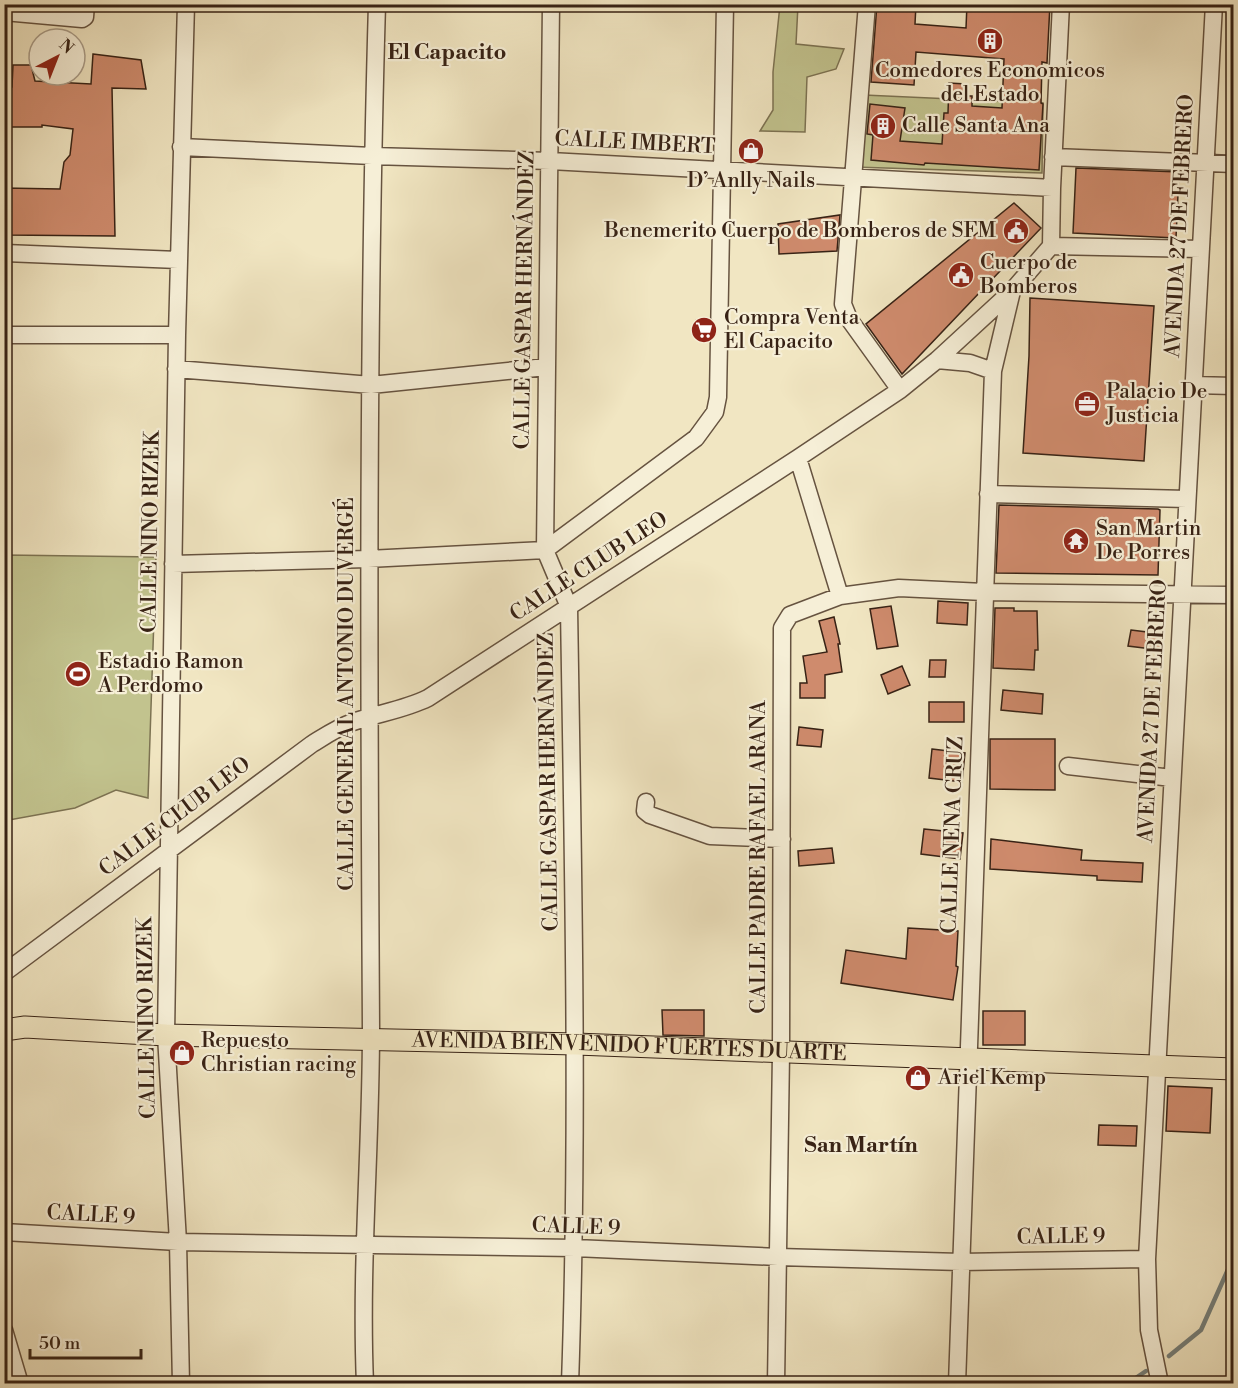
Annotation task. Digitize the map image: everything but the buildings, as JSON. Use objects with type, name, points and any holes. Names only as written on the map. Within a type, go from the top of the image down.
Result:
[{"type":"main road","name":"AVENIDA BIENVENIDO FUERTES DUARTE","points":[[4,1017],[15,1029],[166,1035],[576,1044],[1233,1069]]},
{"type":"street","name":"CALLE NINO RIZEK","points":[[181,1383],[178,1242],[166,1035],[178,260],[186,4]]},
{"type":"street","name":"CALLE GENERAL ANTONIO DUVERGÉ","points":[[365,1383],[363,1330],[371,1039],[368,559],[372,156],[377,4]]},
{"type":"street","name":"CALLE GASPAR HERNÁNDEZ","points":[[551,4],[545,550],[569,607],[576,1044],[570,1383]]},
{"type":"street","points":[[173,564],[368,559],[545,550],[696,438],[707,425],[717,405],[725,4]]},
{"type":"street","points":[[867,4],[843,304],[854,327],[900,390]]},
{"type":"street","points":[[1061,4],[1051,246],[1201,249]]},
{"type":"street","name":"AVENIDA 27 DE FEBRERO","points":[[1160,1383],[1149,1330],[1147,1258],[1214,4]]},
{"type":"street","points":[[4,12],[85,11]]},
{"type":"street","name":"CALLE IMBERT","points":[[181,147],[550,161],[1052,188]]},
{"type":"street","points":[[1053,157],[1233,164]]},
{"type":"street","name":"CALLE CLUB LEO","points":[[4,973],[312,744],[335,730],[408,708],[428,698],[798,459],[900,390],[937,360],[1012,291],[1051,246]]},
{"type":"street","points":[[5,253],[178,260]]},
{"type":"street","name":"CALLE NENA CRUZ","points":[[957,1383],[993,371],[1012,291]]},
{"type":"street","points":[[4,335],[177,335]]},
{"type":"street","points":[[937,360],[970,363],[993,371]]},
{"type":"street","points":[[176,369],[371,385],[546,367]]},
{"type":"street","points":[[1193,385],[1233,386]]},
{"type":"street","points":[[798,459],[840,596],[898,588],[984,592],[1233,595]]},
{"type":"street","points":[[988,494],[1187,499]]},
{"type":"street","name":"CALLE PADRE RAFAEL ARANA","points":[[776,1383],[781,1053],[782,628],[790,615],[840,596]]},
{"type":"street","points":[[1068,766],[1172,778]]},
{"type":"street","points":[[646,802],[645,811],[650,815],[710,836],[782,839]]},
{"type":"street","name":"CALLE 9","points":[[4,1232],[178,1242],[574,1248],[961,1262],[1147,1258]]},
{"type":"street","points":[[4,1330],[20,1383]]},
{"type":"green space","points":[[780,5],[798,5],[796,44],[844,49],[836,69],[807,77],[805,132],[760,131],[773,110],[773,72]]},
{"type":"green space","points":[[864,95],[1043,103],[1042,173],[854,167]]},
{"type":"green space","name":"Estadio Ramon A Perdomo","points":[[5,555],[156,557],[148,798],[116,790],[75,808],[9,820],[5,818]]},
{"type":"waterway","points":[[1169,1356],[1201,1330],[1234,1256]]},
{"type":"waterway","points":[[1127,1384],[1146,1371]]},
{"type":"place","name":"Comedores Economicos del Estado","points":[[990,41]]},
{"type":"place","name":"Calle Santa Ana","points":[[883,126]]},
{"type":"place","name":"D’ Anlly Nails","points":[[751,151]]},
{"type":"place","name":"Benemerito Cuerpo de Bomberos de SFM","points":[[1016,231]]},
{"type":"place","name":"Cuerpo de Bomberos","points":[[961,275]]},
{"type":"place","name":"Compra Venta El Capacito","points":[[704,330]]},
{"type":"place","name":"Palacio De Justicia","points":[[1087,404]]},
{"type":"place","name":"San Martin De Porres","points":[[1076,541]]},
{"type":"place","name":"Estadio Ramon A Perdomo","points":[[78,674]]},
{"type":"place","name":"Repuesto Christian racing","points":[[182,1053]]},
{"type":"place","name":"Ariel Kemp","points":[[918,1078]]},
{"type":"district","name":"El Capacito","points":[[447,52]]},
{"type":"district","name":"San Martín","points":[[861,1145]]}]
